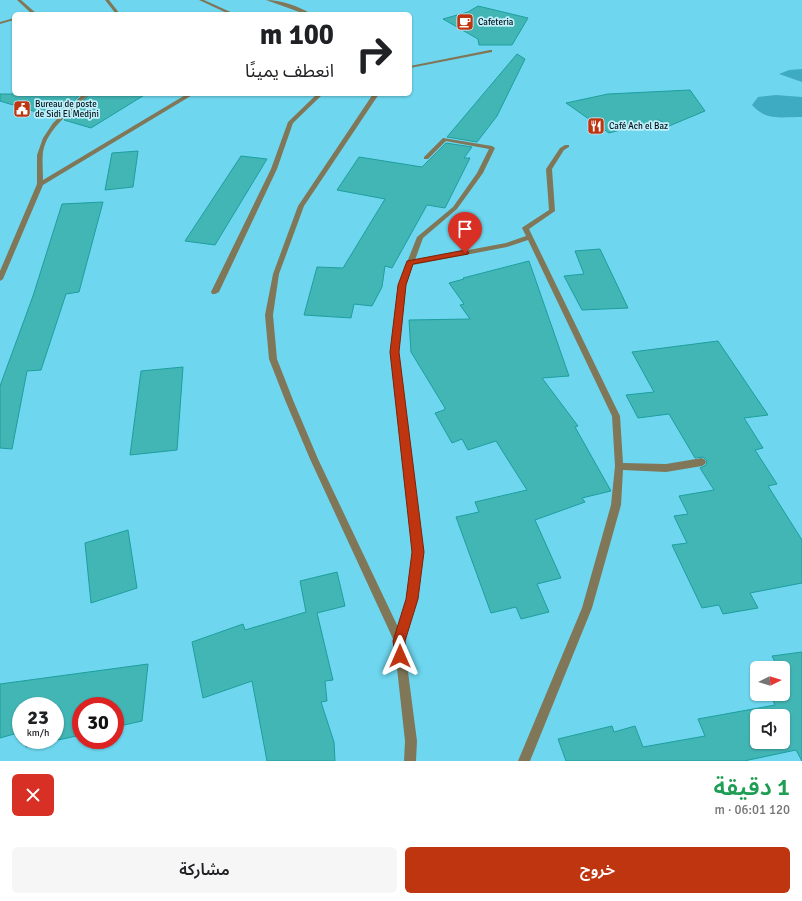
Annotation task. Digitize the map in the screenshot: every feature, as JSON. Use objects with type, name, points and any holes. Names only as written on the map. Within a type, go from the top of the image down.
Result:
[{"type":"street","points":[[19,0],[32,12]]},
{"type":"street","points":[[107,0],[116,12]]},
{"type":"street","points":[[201,0],[228,12]]},
{"type":"street","points":[[268,0],[304,12]]},
{"type":"street","points":[[0,22],[12,19]]},
{"type":"street","points":[[412,67],[490,51]]},
{"type":"street","points":[[0,279],[40,184],[41,148],[48,135],[66,113],[84,96]]},
{"type":"street","points":[[40,184],[188,96]]},
{"type":"street","points":[[215,292],[274,169],[291,122],[318,96]]},
{"type":"street","points":[[375,96],[301,206],[276,274],[269,315],[274,359],[289,400],[314,459],[399,641],[410,742],[410,761]]},
{"type":"street","points":[[399,641],[412,599],[418,552],[394,352],[402,285],[420,237],[456,208],[480,173],[490,155],[492,148],[445,139],[426,158]]},
{"type":"street","points":[[524,761],[587,608],[616,505],[619,466],[616,416],[525,228],[552,211],[549,169],[562,149],[567,146]]},
{"type":"street","points":[[410,263],[507,245],[530,238]]},
{"type":"street","points":[[619,466],[666,468],[702,462]]},
{"type":"water","points":[[802,69],[802,82],[779,74],[789,70]]},
{"type":"water","points":[[776,95],[802,97],[802,117],[769,116],[763,114],[752,105],[758,97]]},
{"type":"building","points":[[478,6],[528,18],[512,45],[479,45],[478,39],[443,19],[468,12]]},
{"type":"building","points":[[517,54],[525,59],[497,116],[477,142],[447,137]]},
{"type":"building","points":[[690,90],[705,111],[669,126],[659,120],[609,133],[566,103],[608,94]]},
{"type":"building","points":[[0,94],[12,94],[12,96],[79,96],[56,118],[0,101]]},
{"type":"building","points":[[88,96],[143,96],[91,128],[64,120]]},
{"type":"building","points":[[446,143],[472,147],[464,158],[470,158],[445,208],[427,205],[392,268],[385,266],[382,287],[372,306],[354,304],[351,318],[304,315],[317,267],[343,268],[385,199],[337,190],[359,157],[422,167]]},
{"type":"building","points":[[138,151],[133,187],[105,190],[112,153]]},
{"type":"building","points":[[241,156],[267,159],[215,245],[185,241]]},
{"type":"building","points":[[103,202],[79,292],[66,294],[41,370],[27,371],[12,449],[0,448],[0,386],[33,296],[62,204]]},
{"type":"building","points":[[600,249],[628,308],[582,310],[564,276],[584,274],[575,251]]},
{"type":"building","points":[[529,261],[569,376],[542,378],[578,426],[575,427],[611,491],[582,498],[585,502],[535,520],[561,578],[537,584],[549,612],[521,619],[516,607],[491,613],[456,517],[479,512],[475,502],[527,490],[496,441],[468,450],[462,439],[452,443],[435,413],[444,410],[445,408],[411,352],[409,320],[470,319],[460,305],[464,304],[449,283]]},
{"type":"building","points":[[718,341],[768,415],[744,418],[763,448],[755,450],[777,484],[768,486],[802,540],[802,583],[750,593],[758,608],[723,614],[719,605],[702,608],[672,545],[687,543],[674,516],[688,514],[679,496],[714,490],[700,468],[706,465],[707,461],[703,457],[695,458],[669,414],[638,418],[626,395],[654,392],[632,352]]},
{"type":"building","points":[[183,367],[177,450],[130,455],[141,371]]},
{"type":"building","points":[[128,530],[137,588],[91,603],[85,543]]},
{"type":"building","points":[[337,572],[345,606],[317,613],[333,680],[325,681],[327,701],[321,702],[334,742],[335,761],[267,761],[252,681],[203,698],[192,642],[243,624],[245,630],[306,612],[300,581]]},
{"type":"building","points":[[802,652],[802,761],[796,750],[744,761],[566,761],[558,739],[612,726],[614,732],[635,726],[643,747],[705,736],[698,719],[750,710],[750,749],[790,749],[790,709],[753,709],[775,705],[773,701],[790,701],[790,661],[774,661],[772,656]]},
{"type":"building","points":[[148,664],[142,721],[124,725],[124,697],[72,697],[72,737],[64,739],[64,697],[12,697],[12,735],[0,738],[0,684]]},
{"type":"place","name":"Cafeteria","points":[[465,22]]},
{"type":"place","name":"Bureau de poste de Sidi El Medjni","points":[[22,109]]},
{"type":"place","name":"Café Ach el Baz","points":[[596,126]]},
{"type":"route","points":[[400,656],[399,641],[412,599],[418,552],[394,352],[402,285],[410,263],[465,253]]}]
